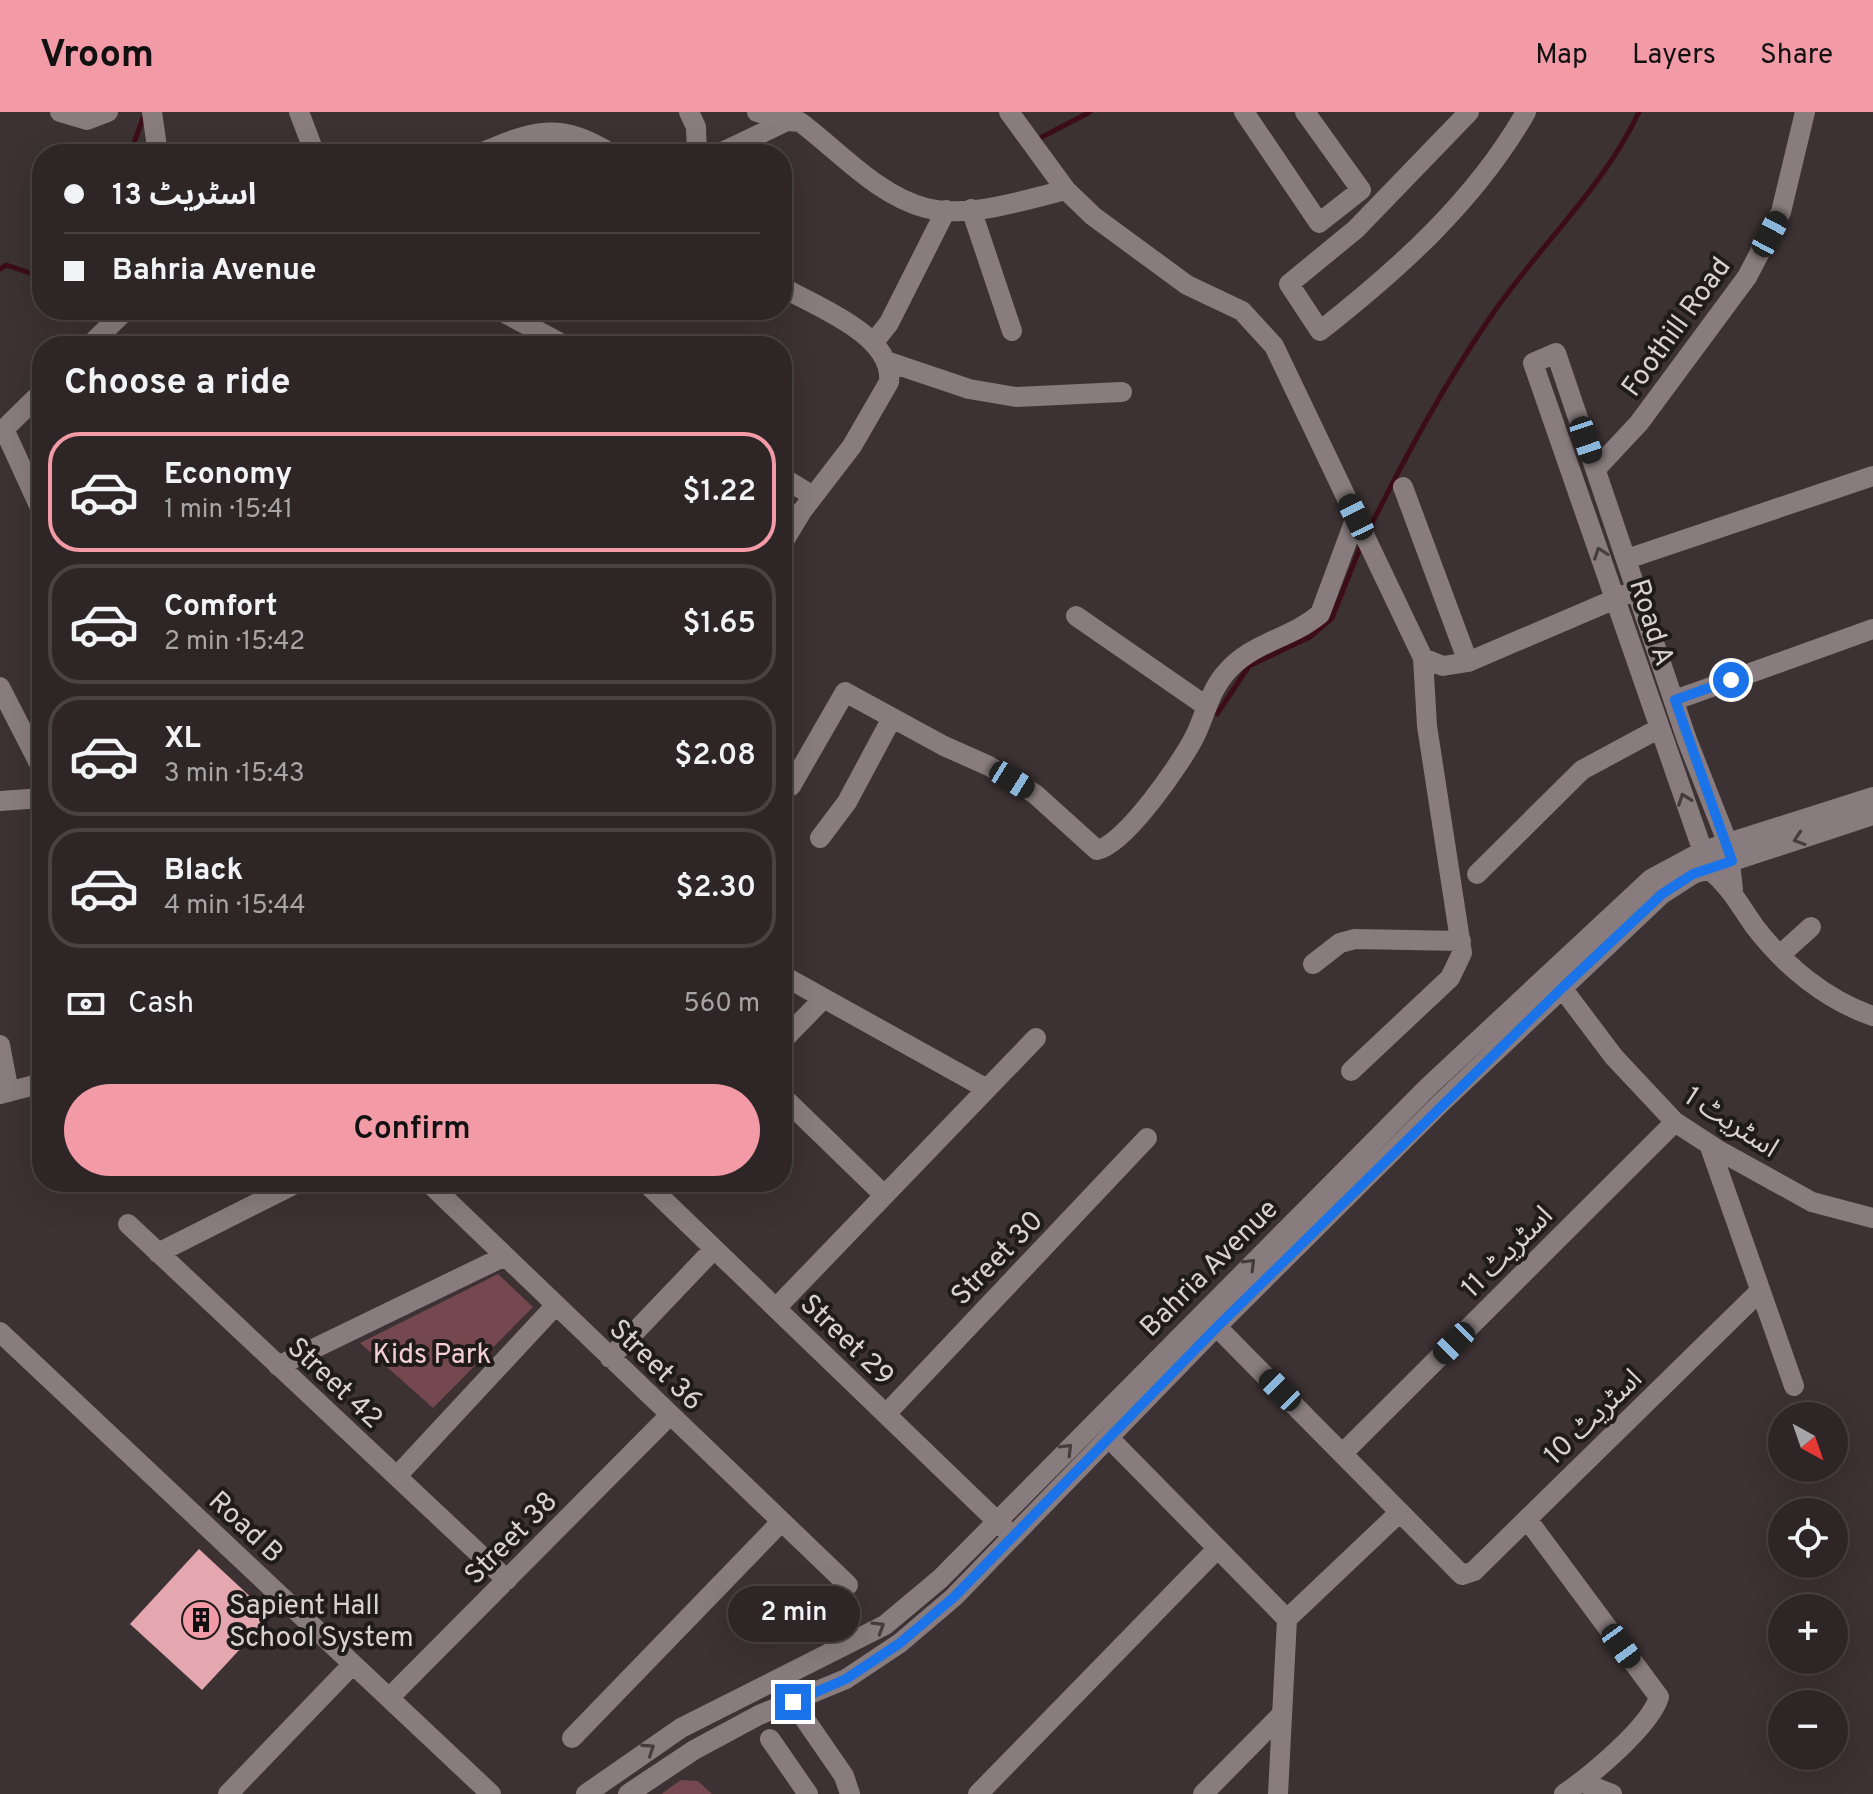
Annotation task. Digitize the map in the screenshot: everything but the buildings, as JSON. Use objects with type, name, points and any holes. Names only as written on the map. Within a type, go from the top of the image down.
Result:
[{"type":"street","points":[[60,112],[87,120],[108,112]]},
{"type":"street","points":[[152,112],[157,144]]},
{"type":"street","points":[[299,112],[311,144]]},
{"type":"street","points":[[689,112],[696,127],[697,144]]},
{"type":"street","points":[[757,112],[800,122],[874,182],[911,203],[946,210],[971,209],[1066,190]]},
{"type":"street","points":[[1009,112],[1066,190],[1093,216],[1187,285],[1242,311],[1274,346],[1423,658],[1427,726],[1462,953],[1450,978],[1351,1071]]},
{"type":"street","points":[[1244,112],[1319,223],[1361,190],[1305,112]]},
{"type":"street","points":[[1469,112],[1356,229],[1289,284],[1320,331],[1382,282],[1441,226],[1526,112]]},
{"type":"street","name":"Foothill Road","points":[[1596,469],[1639,423],[1747,277],[1781,212],[1805,112]]},
{"type":"street","points":[[739,144],[787,121]]},
{"type":"street","points":[[502,144],[528,133],[561,131],[590,144]]},
{"type":"street","points":[[971,209],[1012,331]]},
{"type":"street","points":[[874,342],[889,323],[946,210]]},
{"type":"street","points":[[792,293],[874,342],[886,361],[889,382],[852,446],[792,529]]},
{"type":"street","points":[[99,336],[116,320]]},
{"type":"street","points":[[518,320],[547,336]]},
{"type":"street","name":"Road A","points":[[1733,890],[1730,852],[1556,353],[1533,363],[1706,860],[1733,890],[1754,925],[1780,955],[1817,987],[1873,1016]]},
{"type":"street","points":[[886,361],[969,389],[1016,397],[1122,392]]},
{"type":"street","points":[[32,402],[2,431],[32,492]]},
{"type":"street","points":[[1627,559],[1873,476]]},
{"type":"street","points":[[792,483],[813,496]]},
{"type":"street","points":[[1403,487],[1468,662]]},
{"type":"street","points":[[792,784],[845,692],[989,766],[1023,787],[1097,850],[1102,850],[1118,837],[1164,784],[1194,738],[1206,706],[1222,677],[1244,653],[1307,625],[1320,614],[1359,521]]},
{"type":"street","points":[[1423,658],[1443,666],[1468,662],[1637,590]]},
{"type":"street","points":[[1076,616],[1206,706]]},
{"type":"street","points":[[1675,700],[1873,629]]},
{"type":"street","points":[[0,687],[32,749]]},
{"type":"street","points":[[820,838],[847,802],[892,718]]},
{"type":"street","points":[[1477,874],[1582,770],[1658,729]]},
{"type":"street","name":"Bahria Avenue","points":[[586,1794],[681,1728],[885,1625],[940,1579],[1428,1087],[1651,879],[1873,797]]},
{"type":"street","points":[[0,801],[32,799]]},
{"type":"street","name":"Bahria Avenue","points":[[1730,852],[1873,815]]},
{"type":"street","name":"Bahria Avenue","points":[[628,1794],[694,1750],[846,1679],[900,1643],[954,1597],[1217,1327],[1562,988],[1662,894],[1706,860]]},
{"type":"street","points":[[1780,955],[1811,927]]},
{"type":"street","points":[[1313,964],[1340,943],[1355,939],[1461,941]]},
{"type":"street","points":[[792,981],[987,1089]]},
{"type":"street","name":"اسٹریٹ 1","points":[[1562,988],[1614,1057],[1675,1122],[1812,1202],[1873,1218]]},
{"type":"street","points":[[792,1031],[823,999]]},
{"type":"street","points":[[776,1308],[1036,1038]]},
{"type":"street","points":[[0,1045],[5,1093],[32,1086]]},
{"type":"street","points":[[792,1106],[884,1195]]},
{"type":"street","name":"اسٹریٹ 11","points":[[1343,1453],[1675,1122]]},
{"type":"street","name":"Street 30","points":[[886,1414],[1147,1138]]},
{"type":"street","points":[[1709,1144],[1794,1386]]},
{"type":"street","points":[[158,1253],[279,1192]]},
{"type":"street","name":"Street 36","points":[[438,1192],[848,1585]]},
{"type":"street","name":"Street 29","points":[[656,1192],[1013,1536]]},
{"type":"street","name":"Street 42","points":[[128,1224],[507,1580]]},
{"type":"street","points":[[610,1358],[714,1249]]},
{"type":"street","points":[[278,1366],[503,1257]]},
{"type":"street","name":"اسٹریٹ 10","points":[[1400,1512],[1462,1575],[1474,1571],[1759,1292]]},
{"type":"street","points":[[397,1476],[555,1306]]},
{"type":"street","points":[[1217,1327],[1400,1512],[1287,1619],[1278,1794]]},
{"type":"street","name":"Road B","points":[[0,1332],[491,1794]]},
{"type":"street","name":"Street 38","points":[[389,1698],[670,1415]]},
{"type":"street","points":[[1109,1438],[1287,1619]]},
{"type":"street","points":[[1527,1519],[1659,1697],[1655,1709],[1645,1720],[1581,1782],[1564,1794]]},
{"type":"street","points":[[572,1738],[781,1522]]},
{"type":"street","points":[[978,1794],[1216,1550]]},
{"type":"street","points":[[228,1794],[353,1664]]},
{"type":"street","points":[[793,1702],[844,1776],[850,1794]]},
{"type":"street","points":[[1203,1794],[1282,1714]]},
{"type":"street","points":[[770,1739],[808,1794]]},
{"type":"street","points":[[1581,1782],[1612,1794]]},
{"type":"green space","name":"Kids Park","points":[[498,1274],[533,1307],[433,1408],[360,1343]]},
{"type":"green space","points":[[681,1780],[698,1781],[712,1794],[661,1794]]},
{"type":"waterway","points":[[1038,139],[1090,112]]},
{"type":"waterway","points":[[1368,531],[1425,423],[1472,344],[1507,293],[1607,167],[1639,112]]},
{"type":"waterway","points":[[134,144],[143,118]]},
{"type":"waterway","points":[[0,269],[6,265],[32,274]]},
{"type":"waterway","points":[[1217,714],[1249,666],[1310,637],[1332,618],[1362,543]]},
{"type":"place","name":"Sapient Hall School System","points":[[201,1620]]},
{"type":"route","points":[[793,1702],[846,1679],[900,1643],[954,1597],[1217,1327],[1441,1103],[1562,988],[1662,894],[1693,874],[1732,861],[1675,700],[1731,680]]}]
